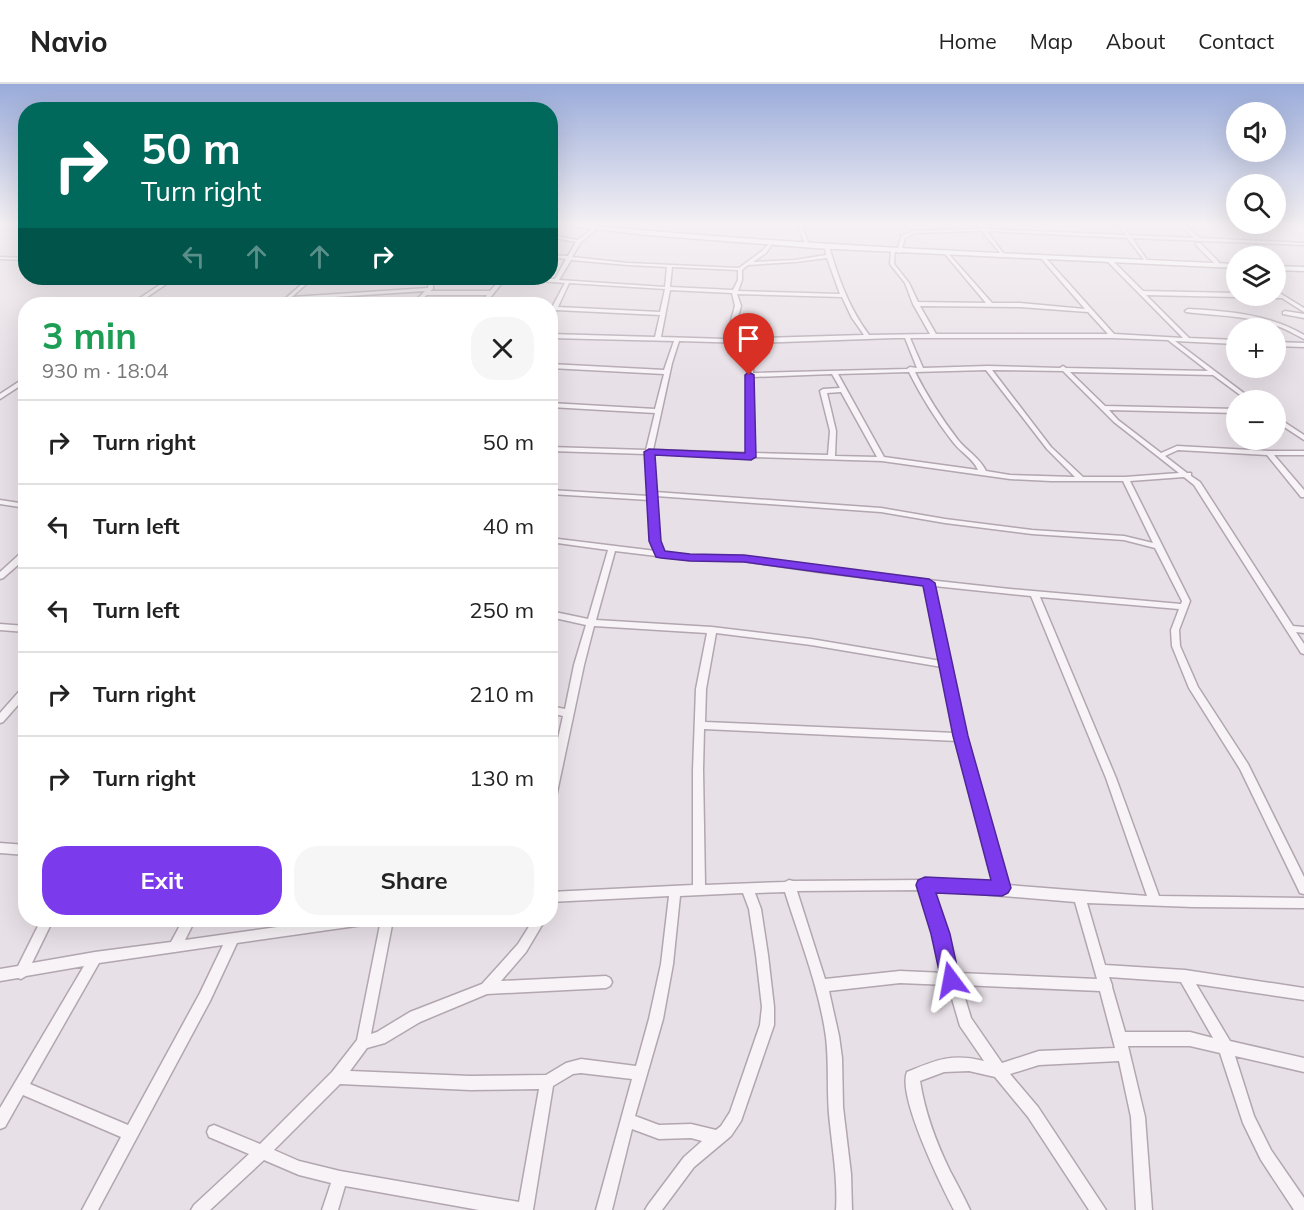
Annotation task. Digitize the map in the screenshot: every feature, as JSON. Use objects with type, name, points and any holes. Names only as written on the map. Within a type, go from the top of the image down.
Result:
[{"type":"street","points":[[658,338],[669,278]]},
{"type":"street","points":[[729,339],[738,306],[734,292],[740,278]]},
{"type":"street","points":[[837,278],[843,296],[867,336]]},
{"type":"street","points":[[903,278],[934,336]]},
{"type":"street","points":[[968,278],[990,304]]},
{"type":"street","points":[[1061,278],[1112,336]]},
{"type":"street","points":[[1127,278],[1188,340]]},
{"type":"street","points":[[558,281],[843,296]]},
{"type":"street","points":[[558,302],[568,281]]},
{"type":"street","points":[[144,297],[162,285]]},
{"type":"street","points":[[289,297],[303,285]]},
{"type":"street","points":[[422,297],[428,291],[429,285]]},
{"type":"street","points":[[488,297],[498,285]]},
{"type":"street","points":[[328,297],[428,291],[491,293]]},
{"type":"street","points":[[1143,293],[1226,295]]},
{"type":"street","points":[[1286,300],[1304,310]]},
{"type":"street","points":[[916,304],[1048,306],[1091,311]]},
{"type":"street","points":[[558,308],[663,314]]},
{"type":"street","points":[[1188,311],[1230,314],[1286,325],[1304,337]]},
{"type":"street","points":[[1285,313],[1304,316]]},
{"type":"street","points":[[558,336],[750,341],[867,336],[1112,336],[1226,342]]},
{"type":"street","points":[[907,336],[920,369]]},
{"type":"street","points":[[1168,338],[1236,390]]},
{"type":"street","points":[[661,554],[655,541],[649,452],[677,339]]},
{"type":"street","points":[[750,341],[751,457]]},
{"type":"street","points":[[1286,344],[1304,345]]},
{"type":"street","points":[[558,366],[667,372]]},
{"type":"street","points":[[988,368],[1049,448],[1081,479]]},
{"type":"street","points":[[749,375],[988,368],[1213,373]]},
{"type":"street","points":[[1063,368],[1103,408],[1144,444],[1197,484],[1304,651]]},
{"type":"street","points":[[910,369],[934,411],[957,443],[974,457],[983,473]]},
{"type":"street","points":[[834,373],[882,459]]},
{"type":"street","points":[[0,397],[18,385]]},
{"type":"street","points":[[831,457],[833,431],[823,391],[844,390]]},
{"type":"street","points":[[558,405],[658,411]]},
{"type":"street","points":[[1103,408],[1226,411]]},
{"type":"street","points":[[1286,426],[1304,438]]},
{"type":"street","points":[[1161,455],[1177,448],[1304,453]]},
{"type":"street","points":[[558,449],[751,457],[882,459],[983,473],[1081,479],[1188,475]]},
{"type":"street","points":[[1269,453],[1304,495]]},
{"type":"street","points":[[1125,479],[1154,531],[1159,547],[1182,588],[1186,600],[1175,630],[1176,646],[1194,688],[1244,767],[1304,889]]},
{"type":"street","points":[[558,492],[881,510],[1032,532],[1125,538],[1159,547]]},
{"type":"street","points":[[0,502],[18,505]]},
{"type":"street","points":[[558,541],[690,558],[744,559],[929,583],[1183,607]]},
{"type":"street","points":[[558,763],[568,714],[612,549]]},
{"type":"street","points":[[0,576],[18,560]]},
{"type":"street","points":[[929,583],[961,736],[1002,888]]},
{"type":"street","points":[[1034,594],[1111,778],[1155,901]]},
{"type":"street","points":[[558,616],[592,623],[712,630],[811,642],[947,665]]},
{"type":"street","points":[[0,627],[18,628]]},
{"type":"street","points":[[1291,629],[1304,630]]},
{"type":"street","points":[[699,888],[701,689],[712,630]]},
{"type":"street","points":[[0,719],[18,698]]},
{"type":"street","points":[[558,711],[568,714]]},
{"type":"street","points":[[700,725],[961,736]]},
{"type":"street","points":[[0,848],[18,849]]},
{"type":"street","points":[[558,897],[789,885],[925,885],[1002,888],[1080,897],[1155,901],[1304,903]]},
{"type":"street","points":[[789,885],[821,987],[835,1059],[836,1112],[846,1188],[844,1210]]},
{"type":"street","points":[[925,885],[951,980],[965,1021],[999,1071],[1033,1112],[1098,1210]]},
{"type":"street","points":[[653,1210],[689,1162],[726,1131],[736,1116],[767,1025],[768,1007],[762,955],[755,909],[747,888]]},
{"type":"street","points":[[604,1210],[656,1019],[667,964],[675,891]]},
{"type":"street","points":[[1080,897],[1124,1054],[1138,1117],[1144,1210]]},
{"type":"street","points":[[21,973],[44,927]]},
{"type":"street","points":[[176,947],[186,927]]},
{"type":"street","points":[[0,975],[95,958],[312,927]]},
{"type":"street","points":[[199,1210],[262,1152],[337,1077],[363,1043],[386,927]]},
{"type":"street","points":[[487,988],[522,948],[535,927]]},
{"type":"street","points":[[90,1210],[205,997],[233,938]]},
{"type":"street","points":[[0,1122],[95,958]]},
{"type":"street","points":[[1101,970],[1158,976],[1185,975],[1304,994]]},
{"type":"street","points":[[1185,975],[1224,1046],[1248,1118],[1266,1155],[1303,1210]]},
{"type":"street","points":[[821,987],[900,977],[1106,986]]},
{"type":"street","points":[[363,1043],[380,1038],[415,1017],[487,988],[606,982]]},
{"type":"street","points":[[1120,1039],[1190,1039],[1304,1065]]},
{"type":"street","points":[[962,1210],[931,1143],[912,1077],[944,1065],[969,1064],[999,1071],[1039,1058],[1124,1054]]},
{"type":"street","points":[[337,1077],[470,1083],[547,1082],[571,1068],[581,1066],[640,1073]]},
{"type":"street","points":[[214,1132],[299,1167],[340,1178],[524,1210],[547,1082]]},
{"type":"street","points":[[21,1087],[131,1134]]},
{"type":"street","points":[[627,1120],[659,1132],[691,1131],[717,1138]]},
{"type":"street","points":[[330,1210],[340,1178]]},
{"type":"route","points":[[749,375],[751,457],[649,452],[655,541],[661,554],[690,558],[744,559],[929,583],[961,736],[1002,888],[925,885],[951,980]]}]
